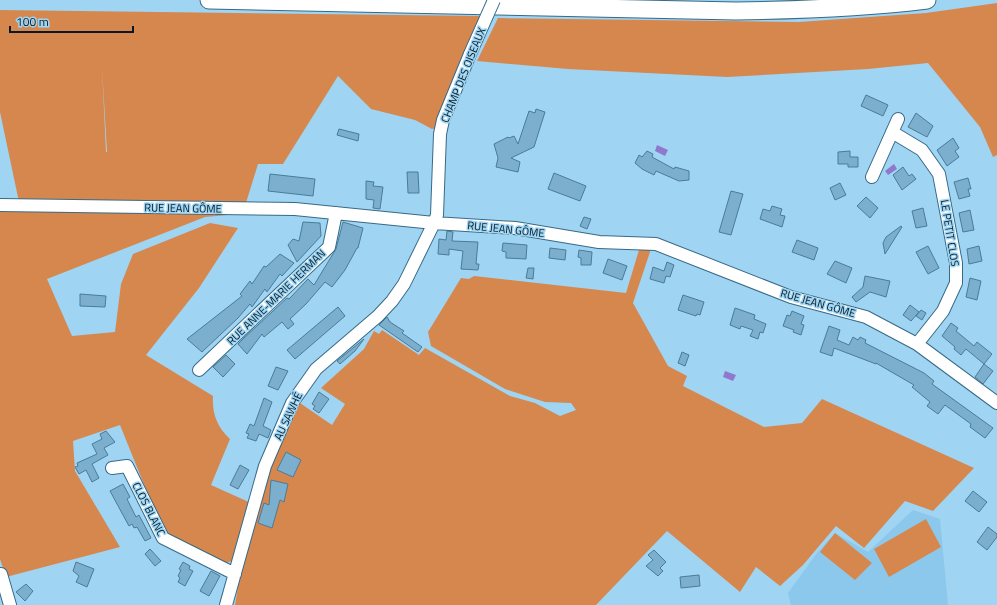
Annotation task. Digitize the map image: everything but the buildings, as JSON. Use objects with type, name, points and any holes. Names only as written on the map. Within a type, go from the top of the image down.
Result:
[{"type":"highway","points":[[209,0],[736,11],[812,10],[885,5],[927,0]]},
{"type":"street","name":"CHAMP DES OISEAUX","points":[[434,223],[437,215],[440,134],[443,120],[494,0]]},
{"type":"street","points":[[872,177],[898,119]]},
{"type":"street","name":"LE PETIT CLOS","points":[[892,132],[922,150],[939,174],[956,263],[956,283],[944,311],[917,344]]},
{"type":"street","name":"RUE JEAN GÔME","points":[[0,206],[296,209],[434,223],[527,229],[599,242],[656,244],[791,297],[866,317],[917,344],[997,403]]},
{"type":"street","name":"RUE ANNE-MARIE HERMAN","points":[[199,370],[328,247],[336,213]]},
{"type":"street","name":"AU SAWHÉ","points":[[226,605],[265,466],[292,402],[316,369],[378,316],[392,301],[404,284],[434,223]]},
{"type":"street","name":"CLOS BLANC","points":[[112,468],[127,466],[162,538],[235,574]]},
{"type":"street","points":[[1,574],[10,605]]},
{"type":"shaded area","points":[[997,3],[997,155],[993,157],[980,127],[928,63],[868,69],[727,77],[568,69],[477,61],[498,18],[799,22],[926,13]]},
{"type":"shaded area","points":[[0,10],[480,16],[461,60],[436,128],[432,129],[415,120],[371,109],[338,76],[283,164],[258,164],[245,206],[19,202],[0,112]],"holes":[[[102,67],[107,152],[106,152]]]},
{"type":"shaded area","points":[[657,145],[668,150],[665,156],[655,151]]},
{"type":"shaded area","points":[[894,164],[897,169],[888,175],[885,171]]},
{"type":"shaded area","points":[[0,209],[230,212],[228,215],[205,217],[47,279],[72,336],[115,332],[121,284],[133,254],[210,223],[238,228],[199,288],[146,355],[213,396],[213,409],[216,420],[230,439],[211,485],[251,503],[234,560],[224,564],[164,534],[120,425],[73,441],[75,471],[120,547],[6,577],[0,559]]},
{"type":"shaded area","points":[[651,249],[633,303],[668,366],[687,376],[683,386],[764,427],[802,423],[822,399],[974,468],[933,511],[905,501],[864,548],[836,526],[803,565],[780,586],[756,567],[740,592],[667,531],[596,605],[235,605],[242,563],[266,469],[297,401],[332,425],[345,404],[321,388],[364,349],[374,331],[379,334],[382,330],[419,355],[425,348],[510,396],[535,403],[560,416],[576,410],[571,403],[545,402],[505,389],[431,346],[428,332],[461,278],[469,279],[474,276],[626,293],[639,250]]},
{"type":"shaded area","points":[[725,371],[736,375],[733,381],[723,377]]},
{"type":"shaded area","points":[[913,510],[940,519],[948,605],[791,605],[788,593],[817,553],[835,533],[868,552]]},
{"type":"shaded area","points":[[926,519],[941,547],[889,577],[874,549]]},
{"type":"shaded area","points":[[835,533],[872,563],[855,580],[820,552]]}]
